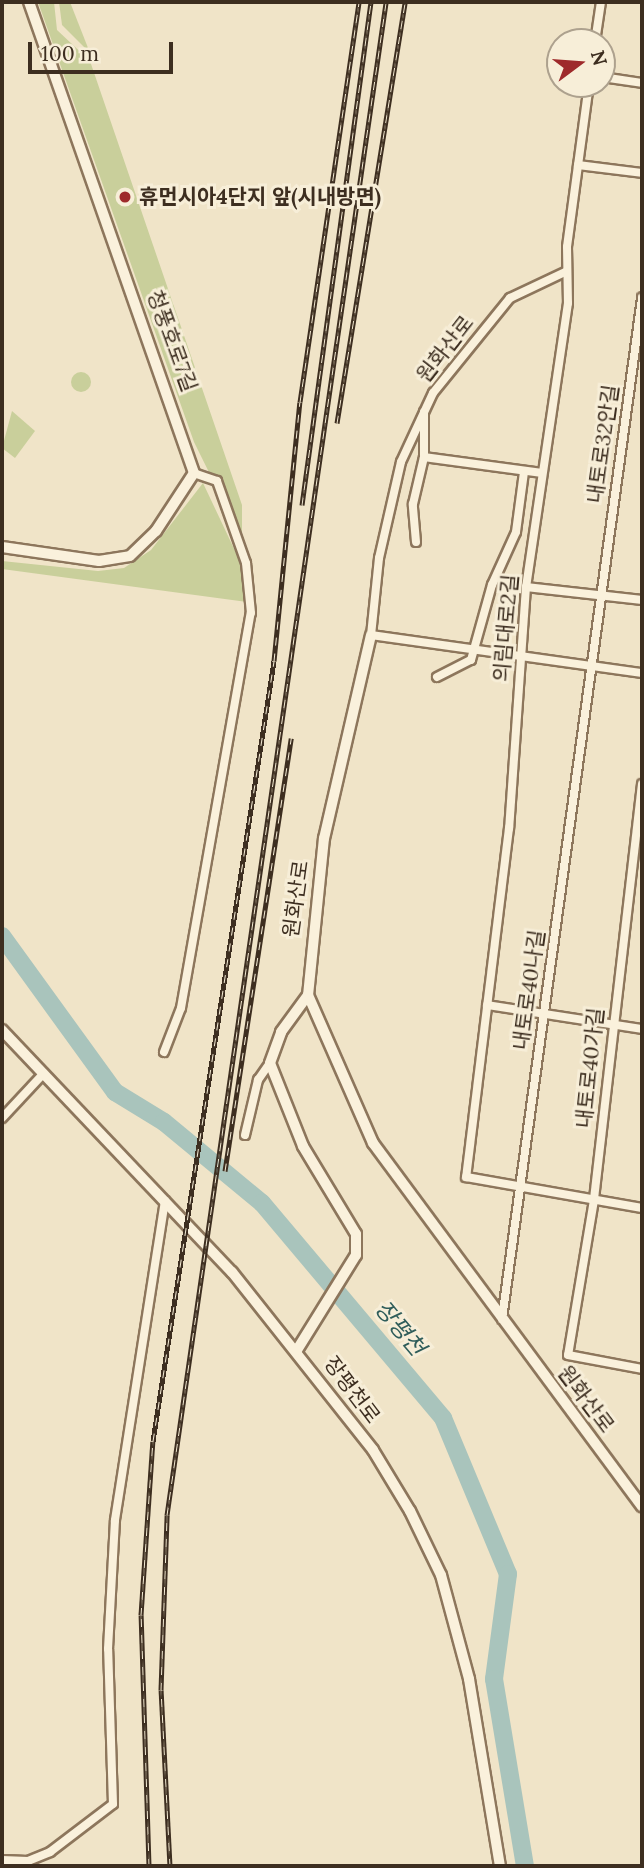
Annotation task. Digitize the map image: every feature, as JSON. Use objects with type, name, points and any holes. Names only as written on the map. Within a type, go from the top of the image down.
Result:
[{"type":"main road","name":"원화산로","points":[[371,635],[324,838],[308,995],[373,1143],[642,1506]]},
{"type":"street","name":"청풍호로7길","points":[[29,2],[194,473]]},
{"type":"street","points":[[597,28],[601,2]]},
{"type":"street","points":[[616,79],[642,83]]},
{"type":"street","name":"의림대로2길","points":[[520,1185],[466,1178],[509,828],[526,587],[568,303],[565,272],[587,98]]},
{"type":"street","points":[[578,165],[642,173]]},
{"type":"street","name":"원화산로","points":[[371,635],[379,558],[401,462],[424,412],[510,298],[565,272]]},
{"type":"street","name":"내토로32안길","points":[[592,667],[642,298]]},
{"type":"street","points":[[416,542],[413,504],[424,457],[424,412]]},
{"type":"street","points":[[424,457],[542,473]]},
{"type":"street","points":[[438,677],[467,665],[475,651],[495,577],[516,532],[524,472]]},
{"type":"street","points":[[2,547],[99,561],[130,556],[156,531],[194,473],[217,481],[246,562],[251,613],[181,1008],[164,1052]]},
{"type":"street","points":[[526,587],[642,600]]},
{"type":"street","points":[[371,635],[642,673]]},
{"type":"street","name":"내토로40나길","points":[[502,1319],[592,667]]},
{"type":"street","name":"내토로40가길","points":[[642,784],[611,1024],[594,1200],[568,1355],[642,1369]]},
{"type":"street","points":[[245,1135],[258,1080],[271,1063],[281,1032],[308,995]]},
{"type":"street","points":[[487,1005],[642,1029]]},
{"type":"street","name":"장평천로","points":[[2,1030],[164,1201],[297,1350],[373,1450],[441,1576],[469,1679],[500,1866]]},
{"type":"street","points":[[271,1063],[303,1146],[356,1234],[351,1262],[297,1350]]},
{"type":"street","points":[[2,1118],[43,1074]]},
{"type":"street","points":[[520,1185],[642,1208]]},
{"type":"street","points":[[2,1860],[28,1861],[50,1852],[113,1804],[108,1649],[113,1544],[164,1201]]},
{"type":"green space","points":[[38,2],[54,2],[57,30],[90,61],[242,505],[242,539],[194,442]]},
{"type":"green space","points":[[59,2],[70,2],[90,53],[62,25]]},
{"type":"green space","points":[[81,372],[88,375],[91,382],[88,389],[81,392],[74,389],[71,382],[74,375]]},
{"type":"green space","points":[[12,411],[35,431],[15,458],[2,448]]},
{"type":"green space","points":[[203,483],[246,574],[247,602],[2,569],[2,561],[98,571],[124,568],[151,550]]},
{"type":"waterway","name":"장평천","points":[[2,936],[115,1092],[164,1122],[262,1203],[443,1418],[508,1574],[494,1679],[525,1866]]},
{"type":"railway","points":[[149,1866],[141,1615],[153,1441],[274,661],[300,402],[359,2]]},
{"type":"railway","points":[[302,505],[371,2]]},
{"type":"railway","points":[[170,1866],[161,1690],[167,1515],[386,2]]},
{"type":"railway","points":[[337,423],[405,2]]},
{"type":"railway","points":[[225,1171],[291,738]]},
{"type":"place","name":"휴먼시아4단지 앞(시내방면)","points":[[125,197]]}]
